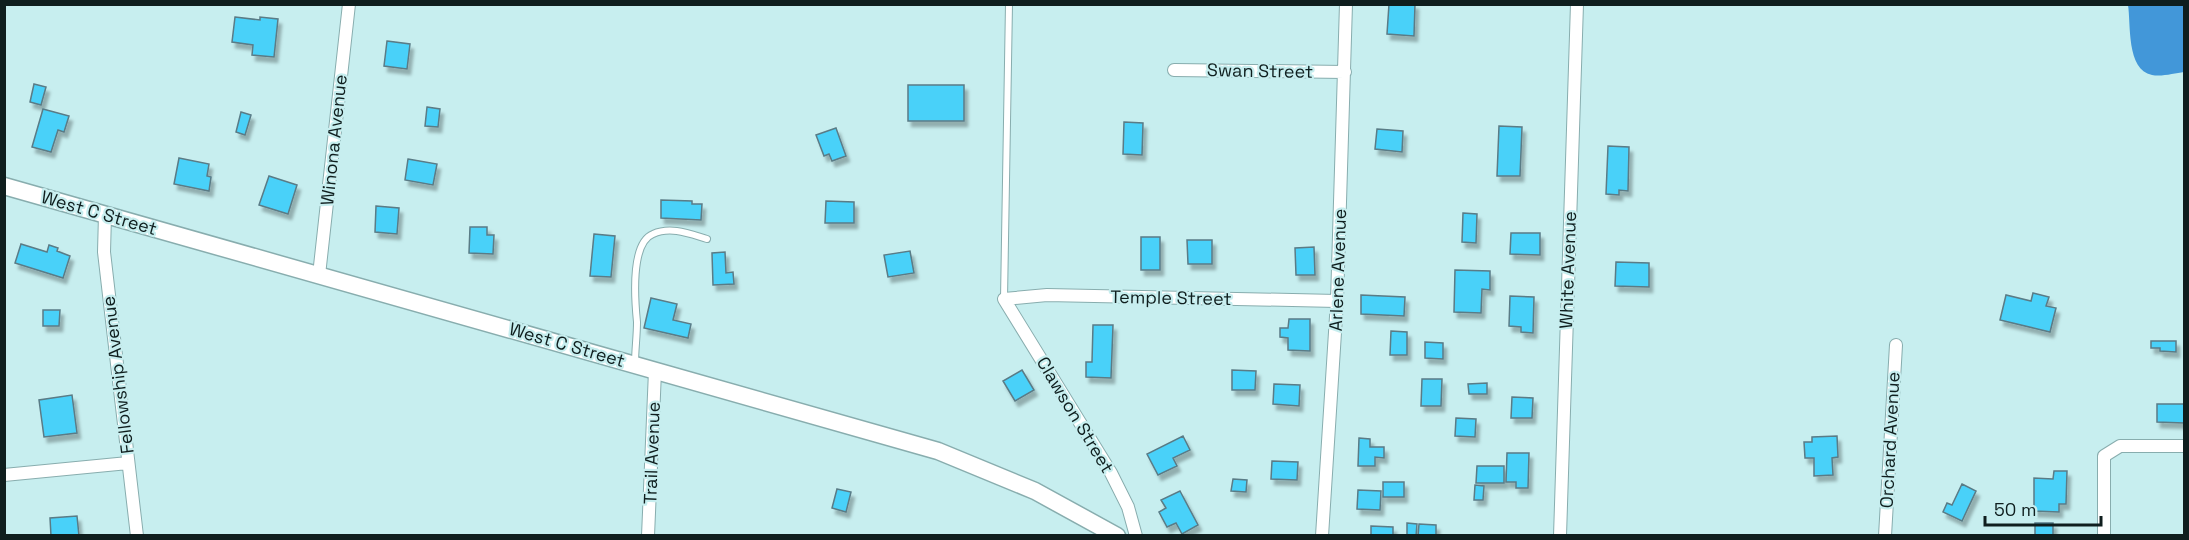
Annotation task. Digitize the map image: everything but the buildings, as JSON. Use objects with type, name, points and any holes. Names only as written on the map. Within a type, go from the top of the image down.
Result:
[{"type":"main road","name":"West C Street","points":[[4,186],[938,451],[1035,491],[1117,536]]},
{"type":"street","name":"Winona Avenue","points":[[319,275],[349,4]]},
{"type":"street","name":"Arlene Avenue","points":[[1322,536],[1337,301],[1346,4]]},
{"type":"street","name":"White Avenue","points":[[1560,536],[1577,4]]},
{"type":"street","name":"Swan Street","points":[[1174,70],[1345,72]]},
{"type":"street","name":"Fellowship Avenue","points":[[105,215],[104,252],[137,536]]},
{"type":"street","name":"Temple Street","points":[[1004,299],[1047,295],[1337,301]]},
{"type":"street","name":"Clawson Street","points":[[1004,299],[1111,473],[1128,507],[1136,536]]},
{"type":"street","name":"Orchard Avenue","points":[[1885,536],[1896,345]]},
{"type":"street","name":"Trail Avenue","points":[[648,536],[655,371]]},
{"type":"street","points":[[2104,536],[2104,456],[2120,446],[2184,446]]},
{"type":"street","points":[[4,475],[128,463]]},
{"type":"lane","points":[[1004,299],[1009,4]]},
{"type":"lane","points":[[635,365],[637,323],[634,299],[642,242],[650,234],[664,231],[678,231],[707,239]]},
{"type":"water","points":[[2128,5],[2184,5],[2184,72],[2152,75],[2138,64],[2131,45]]}]
